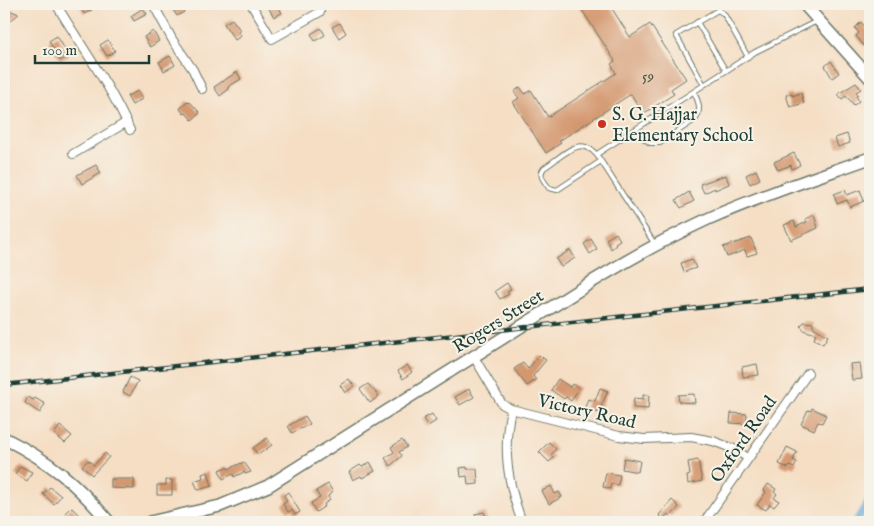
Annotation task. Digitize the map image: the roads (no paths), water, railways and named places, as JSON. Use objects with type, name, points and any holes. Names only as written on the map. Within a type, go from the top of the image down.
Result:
[{"type":"main road","points":[[804,4],[870,78]]},
{"type":"main road","name":"Rogers Street","points":[[150,522],[234,502],[268,486],[590,283],[655,245],[735,208],[870,158]]},
{"type":"main road","points":[[4,438],[34,454],[63,474],[109,522]]},
{"type":"street","points":[[56,4],[102,75],[128,126],[73,154]]},
{"type":"street","points":[[153,4],[172,39],[194,70],[202,89]]},
{"type":"street","points":[[252,4],[272,39],[320,12]]},
{"type":"street","name":"Victory Road","points":[[474,357],[502,404],[511,409],[619,436],[644,439],[691,437],[708,439],[724,444],[748,458]]},
{"type":"street","name":"Oxford Road","points":[[704,522],[808,373]]},
{"type":"street","points":[[511,409],[507,432],[506,456],[510,481],[522,522]]},
{"type":"lane","points":[[704,85],[676,35],[718,10],[724,14],[748,57]]},
{"type":"lane","points":[[597,154],[748,57],[818,20]]},
{"type":"lane","points":[[697,22],[726,71]]},
{"type":"lane","points":[[636,129],[650,143],[660,143],[696,119],[699,114],[699,103],[694,92]]},
{"type":"lane","points":[[601,161],[557,190],[551,190],[541,176],[544,168],[578,146],[587,146],[597,154],[655,245]]},
{"type":"waterway","points":[[856,522],[870,499]]},
{"type":"railway","points":[[4,385],[870,289]]},
{"type":"place","name":"S. G. Hajjar Elementary School","points":[[602,124]]}]
